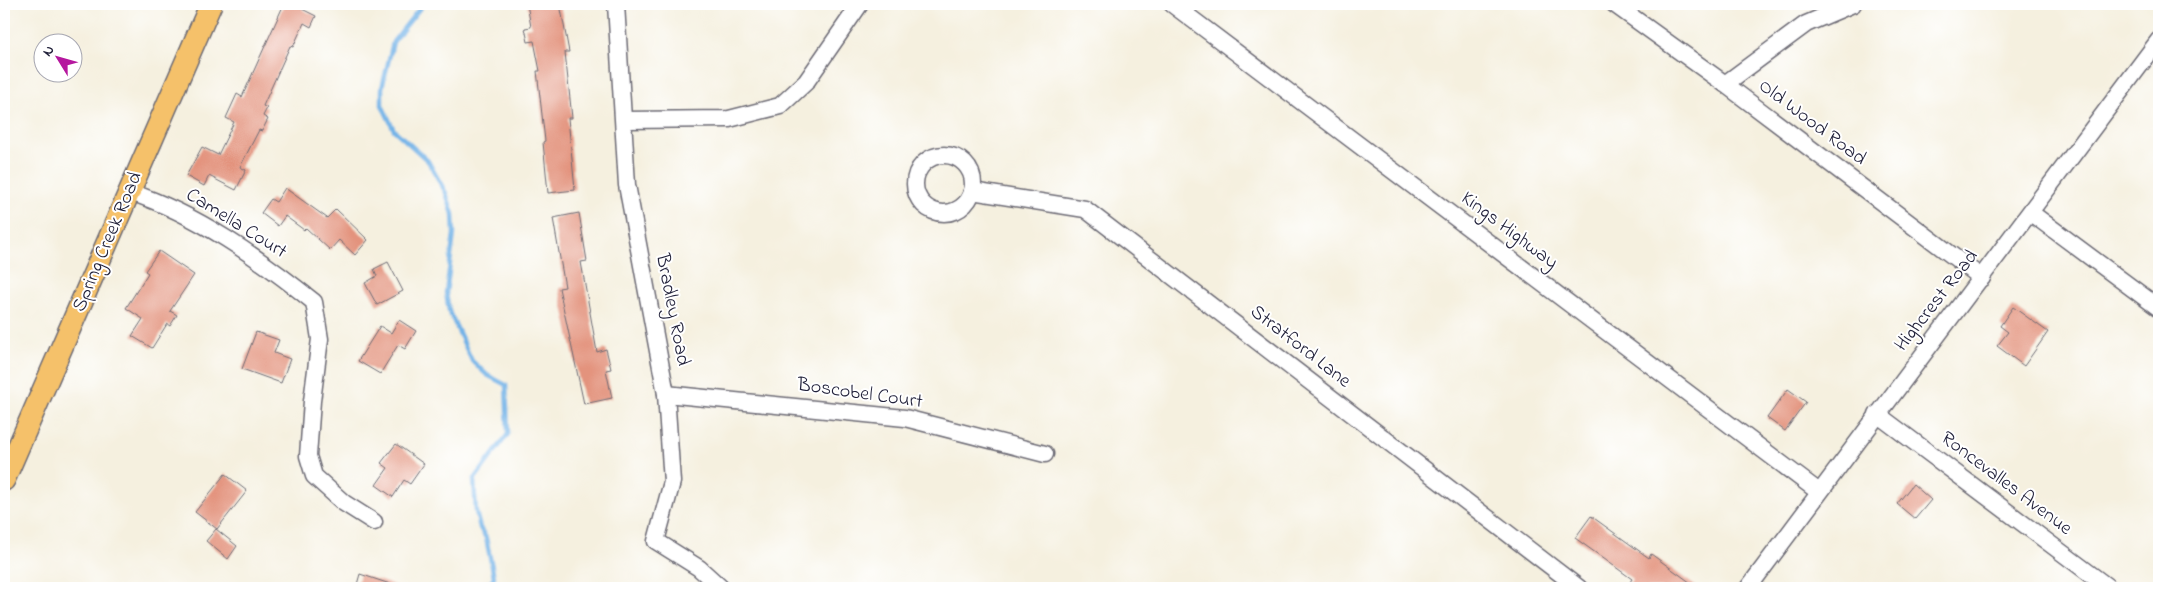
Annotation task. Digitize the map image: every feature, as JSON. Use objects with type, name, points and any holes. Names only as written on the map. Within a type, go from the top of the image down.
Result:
[{"type":"main road","name":"Spring Creek Road","points":[[4,480],[211,4]]},
{"type":"street","name":"Bradley Road","points":[[616,4],[627,184],[666,394],[672,482],[656,541],[699,568],[721,588]]},
{"type":"street","points":[[624,120],[729,119],[780,106],[806,82],[860,4]]},
{"type":"street","name":"Kings Highway","points":[[1172,4],[1819,492]]},
{"type":"street","name":"Old Wood Road","points":[[1614,4],[1725,84],[1982,278]]},
{"type":"street","points":[[1725,84],[1806,24],[1853,4]]},
{"type":"street","name":"Highcrest Road","points":[[1748,588],[2159,40]]},
{"type":"street","name":"Stratford Lane","points":[[972,191],[1085,209],[1579,588]]},
{"type":"street","name":"Camella Court","points":[[130,192],[152,199],[220,235],[289,282],[314,302],[320,338],[312,401],[308,456],[314,476],[344,503],[374,522]]},
{"type":"street","points":[[2031,213],[2159,308]]},
{"type":"street","name":"Boscobel Court","points":[[666,394],[905,418],[1045,454]]},
{"type":"street","name":"Roncevalles Avenue","points":[[1877,414],[2110,588]]},
{"type":"building","points":[[284,4],[305,4],[302,9],[316,16],[311,27],[304,23],[293,47],[290,46],[263,106],[267,108],[263,116],[268,119],[262,131],[259,130],[240,167],[246,170],[236,190],[209,176],[204,186],[186,176],[202,147],[218,155],[234,122],[226,118],[237,94],[242,97]]},
{"type":"building","points":[[527,4],[560,4],[569,52],[565,52],[572,118],[568,118],[575,190],[548,193],[543,142],[545,141],[537,71],[540,71],[534,41],[528,42],[525,28],[531,27]]},
{"type":"building","points":[[285,188],[327,218],[336,209],[368,240],[355,255],[339,240],[330,250],[306,228],[304,230],[285,216],[278,226],[261,213],[271,199],[276,202]]},
{"type":"building","points":[[579,213],[587,261],[581,262],[597,352],[606,349],[611,369],[606,370],[612,398],[584,404],[559,288],[565,287],[553,218]]},
{"type":"building","points":[[159,251],[194,275],[170,311],[177,315],[170,326],[167,324],[152,348],[132,336],[143,319],[126,308],[148,273],[145,271]]},
{"type":"building","points":[[388,262],[403,291],[377,305],[365,283],[377,276],[374,269]]},
{"type":"building","points":[[2013,307],[2048,332],[2024,366],[1997,346],[2008,332],[2000,326]]},
{"type":"building","points":[[399,320],[416,331],[405,349],[398,345],[380,374],[358,361],[380,326],[391,333]]},
{"type":"building","points":[[256,332],[279,340],[274,353],[290,359],[281,383],[242,369]]},
{"type":"building","points":[[1788,389],[1806,402],[1785,431],[1767,418]]},
{"type":"building","points":[[396,444],[424,464],[410,484],[404,480],[393,497],[376,485],[388,468],[381,463]]},
{"type":"building","points":[[225,474],[247,491],[217,529],[195,512]]},
{"type":"building","points":[[1913,484],[1931,500],[1915,519],[1897,504]]},
{"type":"building","points":[[1591,516],[1649,558],[1651,554],[1698,588],[1626,588],[1632,579],[1575,538]]},
{"type":"building","points":[[216,529],[237,546],[228,559],[206,541]]},
{"type":"building","points":[[360,574],[396,586],[395,588],[356,588]]},
{"type":"waterway","points":[[423,4],[393,42],[382,88],[382,105],[394,130],[428,161],[446,193],[453,214],[454,234],[446,293],[449,311],[472,361],[487,375],[506,385],[508,434],[474,480],[476,512],[480,528],[486,538],[494,577],[487,588]]}]
